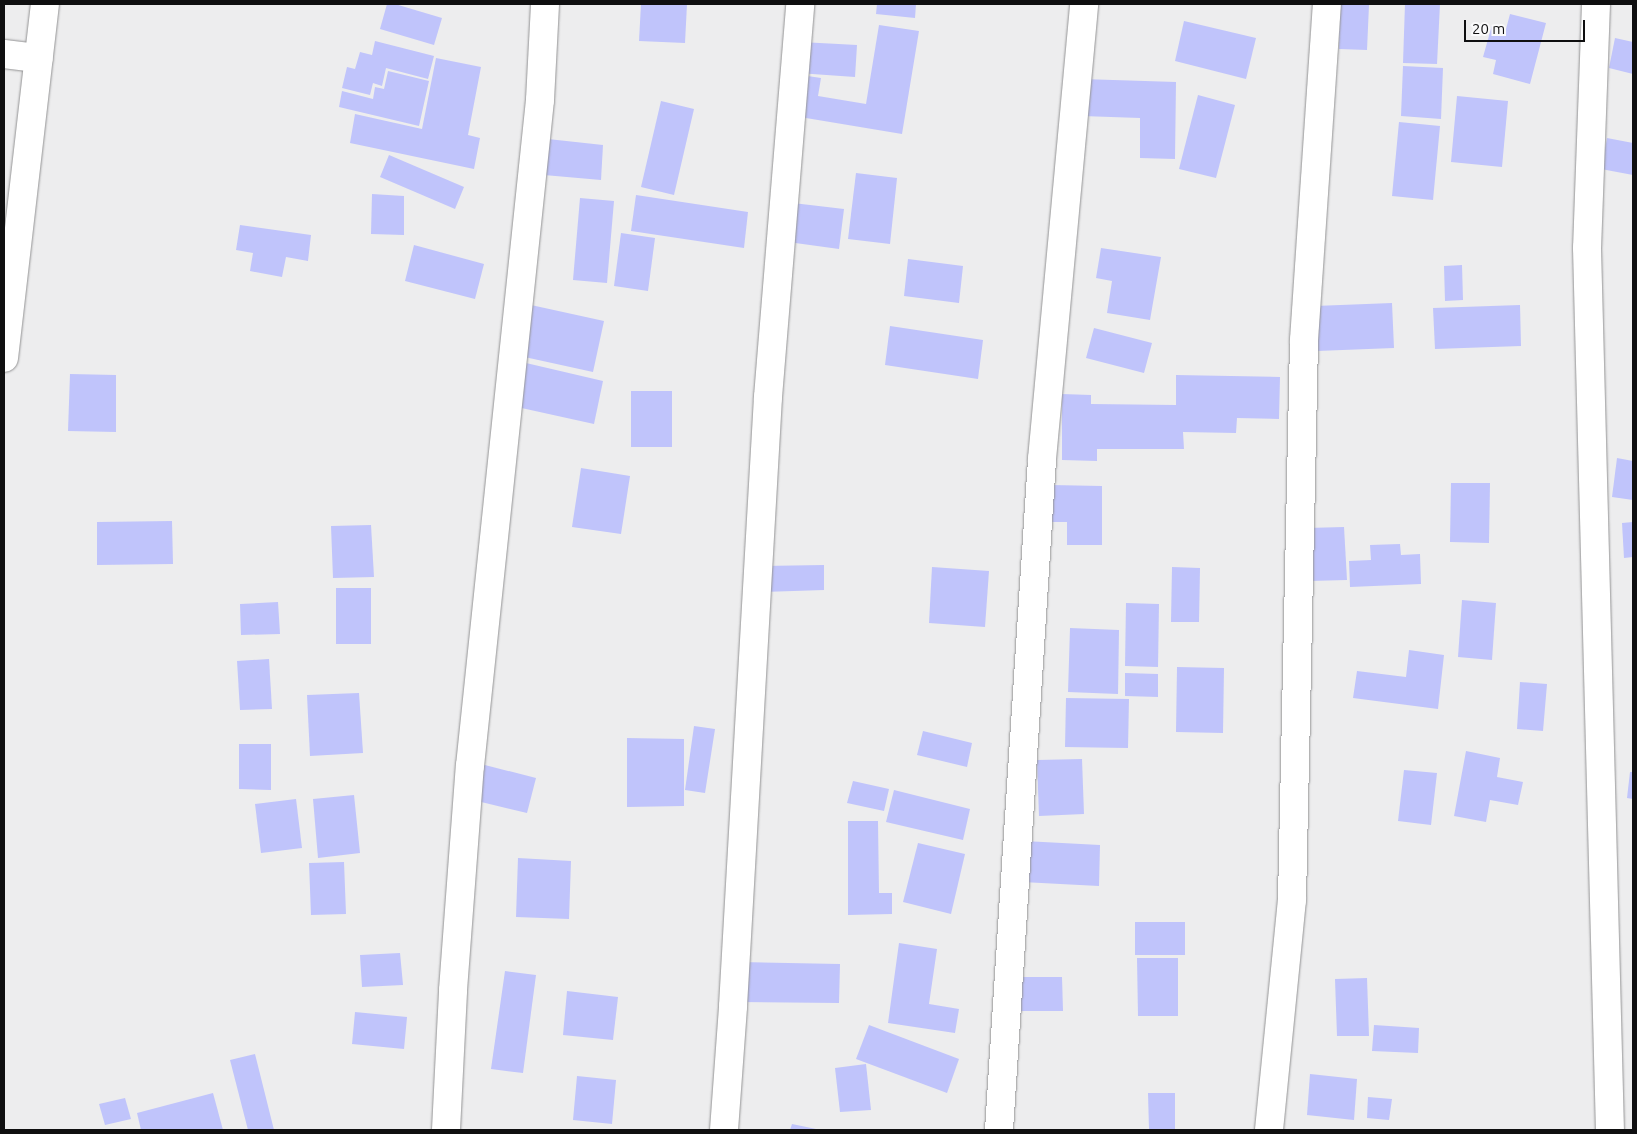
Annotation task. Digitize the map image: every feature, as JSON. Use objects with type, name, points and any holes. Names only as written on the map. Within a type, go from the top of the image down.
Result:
[{"type":"street","points":[[4,358],[6,318],[45,4]]},
{"type":"street","points":[[446,1130],[453,990],[470,766],[540,100],[545,4]]},
{"type":"street","points":[[724,1130],[734,996],[768,397],[800,4]]},
{"type":"street","points":[[999,1130],[1042,459],[1084,4]]},
{"type":"street","points":[[1269,1130],[1292,900],[1304,340],[1327,4]]},
{"type":"street","points":[[1596,4],[1587,248],[1610,1130]]},
{"type":"street","points":[[4,54],[39,58]]},
{"type":"building","points":[[387,4],[395,4],[442,18],[434,45],[380,29]]},
{"type":"building","points":[[641,4],[687,4],[685,43],[639,41]]},
{"type":"building","points":[[877,4],[916,4],[915,18],[876,14]]},
{"type":"building","points":[[1340,4],[1369,5],[1367,50],[1339,49]]},
{"type":"building","points":[[1405,4],[1440,4],[1437,64],[1403,63]]},
{"type":"building","points":[[1510,14],[1546,23],[1530,84],[1493,74],[1496,60],[1483,57],[1492,25],[1506,29]]},
{"type":"building","points":[[1184,21],[1256,38],[1246,79],[1175,61]]},
{"type":"building","points":[[879,25],[919,31],[902,134],[794,116],[801,75],[821,78],[818,96],[866,104]]},
{"type":"building","points":[[1615,38],[1633,42],[1633,74],[1609,68]]},
{"type":"building","points":[[375,41],[434,56],[428,79],[386,68],[382,86],[373,83],[370,95],[342,88],[347,67],[355,69],[360,52],[372,55]]},
{"type":"building","points":[[801,42],[857,45],[855,77],[798,73]]},
{"type":"building","points":[[436,58],[481,67],[468,135],[480,138],[474,169],[350,143],[355,114],[422,129]]},
{"type":"building","points":[[1403,66],[1443,68],[1441,119],[1401,116]]},
{"type":"building","points":[[388,71],[429,81],[419,126],[339,107],[342,91],[373,99],[375,87],[384,89]]},
{"type":"building","points":[[1082,79],[1176,82],[1175,159],[1140,158],[1140,118],[1082,116]]},
{"type":"building","points":[[1198,95],[1235,105],[1216,178],[1179,169]]},
{"type":"building","points":[[1457,96],[1508,101],[1502,167],[1451,162]]},
{"type":"building","points":[[661,101],[694,109],[674,195],[641,187]]},
{"type":"building","points":[[1399,122],[1440,126],[1433,200],[1392,196]]},
{"type":"building","points":[[1607,138],[1633,143],[1633,175],[1601,169]]},
{"type":"building","points":[[548,139],[603,145],[601,180],[544,175]]},
{"type":"building","points":[[389,155],[464,187],[455,209],[380,177]]},
{"type":"building","points":[[856,173],[897,178],[890,244],[848,239]]},
{"type":"building","points":[[372,194],[404,196],[404,235],[371,234]]},
{"type":"building","points":[[636,195],[748,212],[744,248],[631,231]]},
{"type":"building","points":[[580,198],[614,201],[607,283],[573,280]]},
{"type":"building","points":[[793,203],[844,209],[839,249],[788,242]]},
{"type":"building","points":[[240,225],[311,235],[308,261],[286,257],[282,277],[250,271],[253,253],[236,250]]},
{"type":"building","points":[[621,233],[655,238],[648,291],[614,286]]},
{"type":"building","points":[[414,245],[484,264],[475,299],[405,281]]},
{"type":"building","points":[[1101,248],[1161,257],[1150,320],[1107,313],[1112,281],[1096,278]]},
{"type":"building","points":[[908,259],[963,266],[959,303],[904,296]]},
{"type":"building","points":[[1462,265],[1463,300],[1445,301],[1444,266]]},
{"type":"building","points":[[1392,303],[1394,348],[1317,351],[1315,306]]},
{"type":"building","points":[[531,305],[604,321],[593,372],[520,356]]},
{"type":"building","points":[[1520,305],[1521,346],[1435,349],[1433,308]]},
{"type":"building","points":[[890,326],[983,340],[978,379],[885,365]]},
{"type":"building","points":[[1094,328],[1152,343],[1144,373],[1086,358]]},
{"type":"building","points":[[526,363],[603,381],[594,424],[517,407]]},
{"type":"building","points":[[70,374],[116,375],[116,432],[68,431]]},
{"type":"building","points":[[1176,375],[1280,377],[1279,419],[1237,418],[1236,433],[1183,432],[1184,449],[1097,449],[1097,461],[1062,460],[1062,394],[1091,395],[1091,404],[1176,405]]},
{"type":"building","points":[[631,391],[672,391],[672,447],[631,447]]},
{"type":"building","points":[[1617,458],[1633,461],[1633,500],[1612,497]]},
{"type":"building","points":[[581,468],[630,476],[621,534],[572,527]]},
{"type":"building","points":[[1451,483],[1490,483],[1489,543],[1450,542]]},
{"type":"building","points":[[1051,485],[1102,486],[1102,545],[1067,545],[1067,522],[1050,522]]},
{"type":"building","points":[[172,521],[173,564],[97,565],[97,522]]},
{"type":"building","points":[[1633,522],[1633,557],[1624,558],[1622,523]]},
{"type":"building","points":[[371,525],[374,577],[333,578],[331,526]]},
{"type":"building","points":[[1344,527],[1347,580],[1309,581],[1307,528]]},
{"type":"building","points":[[1400,544],[1401,555],[1420,554],[1421,584],[1350,587],[1349,561],[1371,560],[1370,545]]},
{"type":"building","points":[[824,565],[824,590],[763,592],[762,566]]},
{"type":"building","points":[[932,567],[989,571],[985,627],[929,623]]},
{"type":"building","points":[[1172,567],[1200,568],[1199,622],[1171,622]]},
{"type":"building","points":[[336,588],[371,588],[371,644],[336,644]]},
{"type":"building","points":[[1462,600],[1496,603],[1492,660],[1458,657]]},
{"type":"building","points":[[278,602],[280,634],[241,635],[240,604]]},
{"type":"building","points":[[1126,603],[1159,604],[1158,667],[1125,666]]},
{"type":"building","points":[[1070,628],[1119,630],[1118,694],[1068,692]]},
{"type":"building","points":[[1409,650],[1444,655],[1438,709],[1353,698],[1357,671],[1406,677]]},
{"type":"building","points":[[269,659],[272,709],[240,710],[237,661]]},
{"type":"building","points":[[1177,667],[1224,668],[1223,733],[1176,732]]},
{"type":"building","points":[[1125,673],[1158,674],[1158,697],[1125,696]]},
{"type":"building","points":[[1520,682],[1547,684],[1543,731],[1517,729]]},
{"type":"building","points":[[359,693],[363,753],[310,756],[307,695]]},
{"type":"building","points":[[1066,698],[1129,699],[1128,748],[1065,747]]},
{"type":"building","points":[[694,726],[715,729],[705,793],[685,790]]},
{"type":"building","points":[[923,731],[972,743],[967,767],[917,755]]},
{"type":"building","points":[[627,738],[684,739],[684,806],[627,807]]},
{"type":"building","points":[[239,744],[271,744],[271,790],[239,789]]},
{"type":"building","points":[[1466,751],[1500,758],[1497,777],[1523,782],[1518,805],[1490,800],[1486,822],[1454,816]]},
{"type":"building","points":[[1082,759],[1084,814],[1039,816],[1037,760]]},
{"type":"building","points":[[481,764],[536,778],[527,813],[473,800]]},
{"type":"building","points":[[1404,770],[1437,773],[1431,825],[1398,821]]},
{"type":"building","points":[[1630,772],[1633,772],[1633,799],[1627,798]]},
{"type":"building","points":[[853,781],[889,789],[884,811],[847,803]]},
{"type":"building","points":[[894,790],[970,809],[963,840],[886,822]]},
{"type":"building","points":[[354,795],[360,853],[318,858],[313,799]]},
{"type":"building","points":[[296,799],[302,848],[261,853],[255,804]]},
{"type":"building","points":[[848,821],[878,821],[879,893],[892,893],[892,914],[848,915]]},
{"type":"building","points":[[1024,841],[1100,845],[1099,886],[1022,882]]},
{"type":"building","points":[[918,843],[965,854],[951,914],[903,902]]},
{"type":"building","points":[[518,858],[571,861],[569,919],[516,917]]},
{"type":"building","points":[[344,862],[346,914],[311,915],[309,863]]},
{"type":"building","points":[[1135,922],[1185,922],[1185,955],[1135,955]]},
{"type":"building","points":[[899,943],[937,949],[929,1004],[959,1009],[955,1033],[888,1023]]},
{"type":"building","points":[[400,953],[403,985],[362,987],[360,955]]},
{"type":"building","points":[[1137,958],[1178,958],[1178,1016],[1138,1016]]},
{"type":"building","points":[[740,962],[840,964],[839,1003],[740,1002]]},
{"type":"building","points":[[505,971],[536,975],[523,1073],[491,1069]]},
{"type":"building","points":[[1016,977],[1062,977],[1063,1011],[1016,1011]]},
{"type":"building","points":[[1367,978],[1369,1036],[1337,1036],[1335,979]]},
{"type":"building","points":[[567,991],[618,997],[613,1040],[563,1035]]},
{"type":"building","points":[[355,1012],[407,1017],[404,1049],[352,1044]]},
{"type":"building","points":[[869,1025],[959,1059],[947,1093],[856,1059]]},
{"type":"building","points":[[1374,1025],[1419,1028],[1418,1053],[1372,1051]]},
{"type":"building","points":[[255,1054],[274,1130],[248,1130],[230,1060]]},
{"type":"building","points":[[866,1064],[871,1110],[840,1112],[835,1068]]},
{"type":"building","points":[[1310,1074],[1357,1079],[1354,1120],[1307,1115]]},
{"type":"building","points":[[577,1076],[616,1080],[612,1124],[573,1120]]},
{"type":"building","points":[[213,1093],[223,1130],[141,1130],[137,1113]]},
{"type":"building","points":[[1148,1093],[1175,1093],[1175,1129],[1149,1129]]},
{"type":"building","points":[[1368,1097],[1392,1099],[1389,1120],[1367,1118]]},
{"type":"building","points":[[125,1098],[131,1119],[105,1125],[99,1104]]},
{"type":"building","points":[[792,1124],[816,1129],[816,1130],[790,1130]]}]
